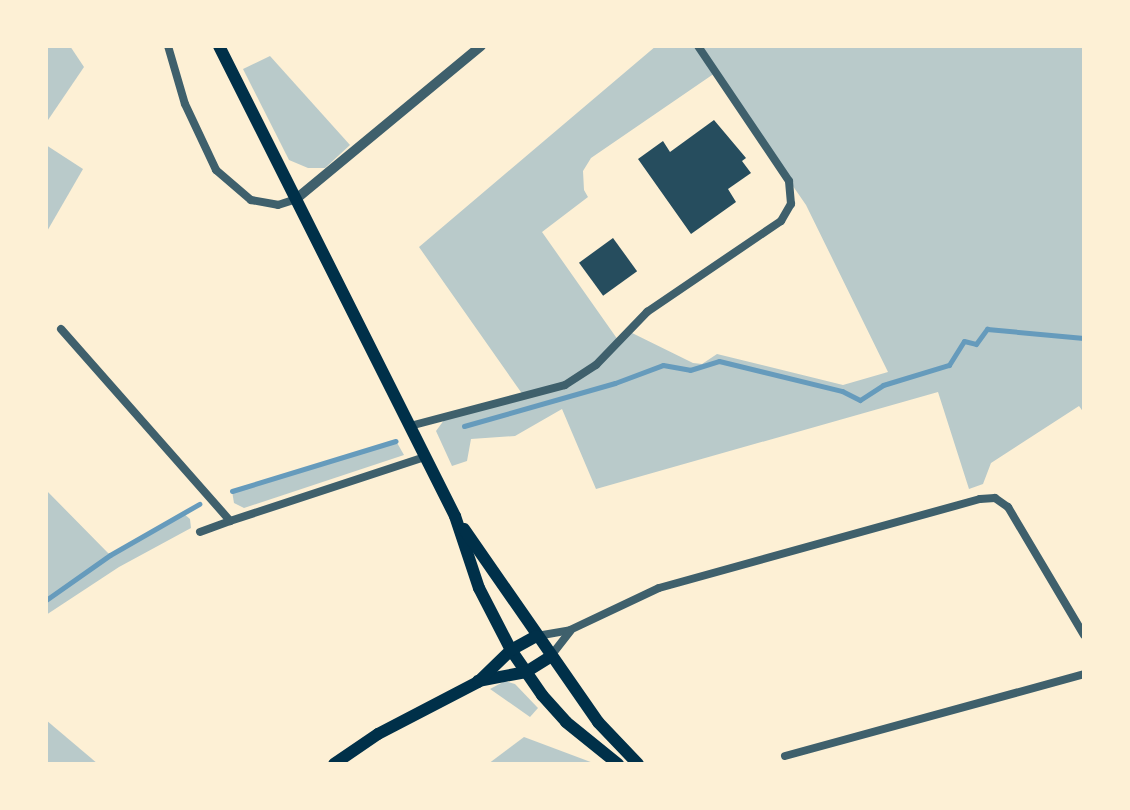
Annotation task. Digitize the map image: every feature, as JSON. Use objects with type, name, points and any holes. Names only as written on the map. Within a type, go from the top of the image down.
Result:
[{"type":"main road","points":[[219,46],[455,516],[550,657],[598,722],[638,764]]},
{"type":"main road","points":[[455,516],[479,588],[511,650],[566,722],[618,764]]},
{"type":"main road","points":[[478,682],[511,650],[536,636]]},
{"type":"main road","points":[[334,764],[378,734],[478,682],[526,672],[550,657]]},
{"type":"street","points":[[168,46],[185,104],[216,170],[251,200],[278,205],[296,199],[481,46]]},
{"type":"street","points":[[410,426],[565,385],[596,365],[647,312],[781,221],[791,204],[789,181],[698,46]]},
{"type":"street","points":[[61,329],[230,521]]},
{"type":"street","points":[[200,532],[425,457]]},
{"type":"street","points":[[536,636],[570,630],[659,588],[980,499],[995,498],[1008,507],[1084,635]]},
{"type":"street","points":[[550,657],[570,630]]},
{"type":"street","points":[[785,756],[1084,674]]},
{"type":"shaded area","points":[[46,46],[70,46],[84,67],[46,123]]},
{"type":"shaded area","points":[[656,46],[1084,46],[1084,413],[1079,406],[991,463],[983,484],[969,489],[938,392],[596,489],[562,409],[515,436],[471,439],[467,461],[452,466],[436,431],[447,416],[523,395],[419,247]],"holes":[[[715,73],[806,205],[888,372],[843,385],[717,354],[702,364],[693,363],[628,331],[618,340],[542,232],[588,197],[584,190],[583,171],[591,158]]]},
{"type":"shaded area","points":[[270,56],[350,145],[325,168],[308,168],[289,160],[243,69]]},
{"type":"shaded area","points":[[46,145],[83,169],[46,233]]},
{"type":"shaded area","points":[[396,441],[404,455],[244,508],[234,503],[232,491]]},
{"type":"shaded area","points":[[46,490],[110,555],[183,513],[190,519],[191,528],[119,567],[46,615]]},
{"type":"shaded area","points":[[505,681],[515,684],[538,708],[530,717],[490,689]]},
{"type":"shaded area","points":[[46,720],[98,764],[46,764]]},
{"type":"shaded area","points":[[524,737],[596,764],[488,764]]},
{"type":"building","points":[[714,120],[746,158],[742,161],[751,173],[728,189],[736,202],[691,234],[638,159],[663,141],[670,152]]},
{"type":"building","points":[[613,238],[637,271],[603,296],[579,263]]},
{"type":"waterway","points":[[464,426],[615,383],[663,365],[690,370],[719,361],[842,391],[860,400],[883,385],[949,365],[964,341],[976,344],[987,329],[1084,338]]},
{"type":"waterway","points":[[232,491],[396,441]]},
{"type":"waterway","points":[[46,600],[110,555],[199,504]]}]
